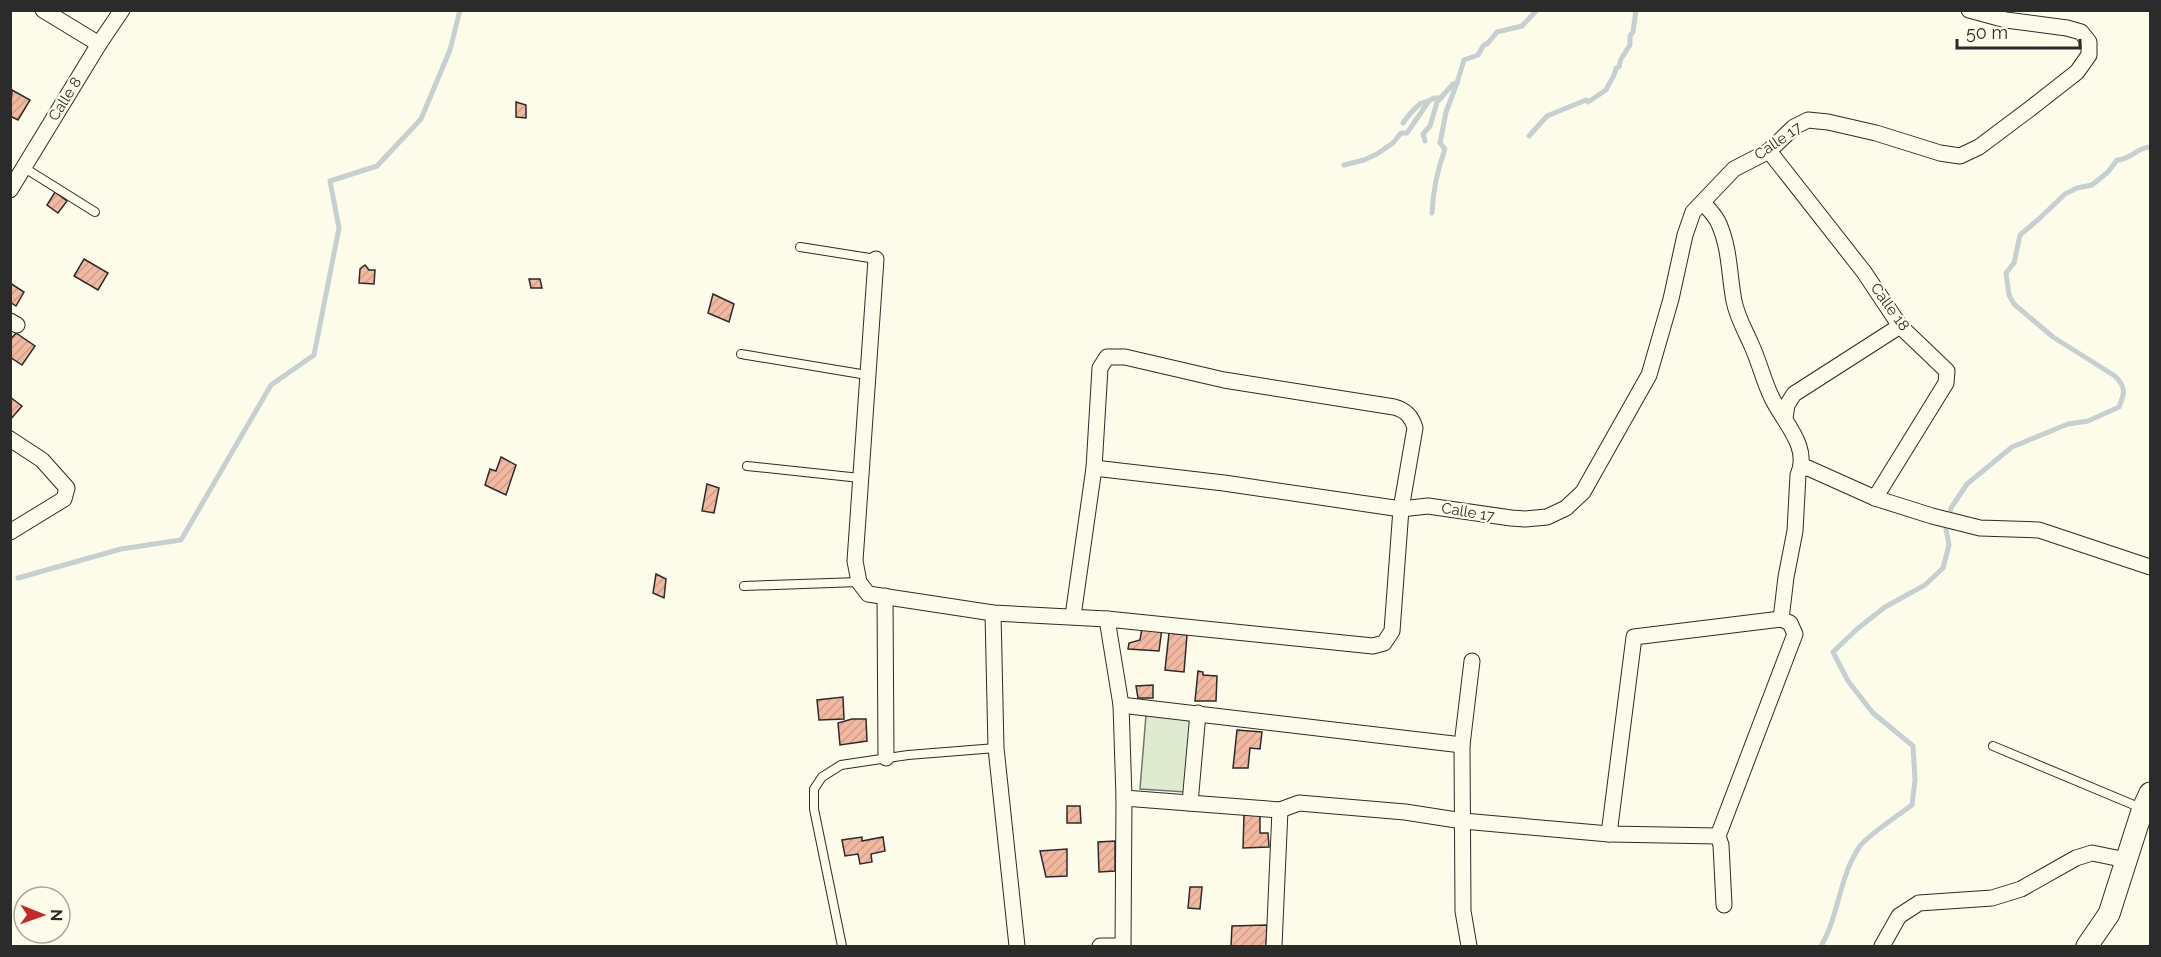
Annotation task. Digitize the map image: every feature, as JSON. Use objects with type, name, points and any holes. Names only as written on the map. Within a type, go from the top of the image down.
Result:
[{"type":"main road","points":[[2087,946],[2109,914],[2147,801]]},
{"type":"street","points":[[43,10],[99,44]]},
{"type":"street","name":"Calle 8","points":[[10,190],[17,163],[122,10]]},
{"type":"street","name":"Calle 17","points":[[1094,468],[1224,483],[1401,509],[1428,506],[1511,518],[1547,517],[1566,508],[1583,492],[1649,375],[1671,300],[1684,235],[1693,212],[1734,169],[1769,151],[1794,128],[1808,120],[1876,133],[1940,153],[1960,156],[1979,147],[2068,80],[2089,55],[2089,42],[2081,32],[2006,20],[1969,10]]},
{"type":"street","name":"Calle 18","points":[[1769,151],[1864,272],[1900,326],[1943,366],[1948,377],[1875,498]]},
{"type":"street","points":[[1703,202],[1719,223],[1729,257],[1734,301],[1742,326],[1751,343],[1771,396],[1785,418],[1800,450],[1801,468],[1798,475],[1795,531],[1781,618]]},
{"type":"street","points":[[876,259],[855,561],[859,582],[868,594],[993,614],[1073,616],[1373,646],[1384,643],[1392,631],[1401,509],[1415,429],[1411,418],[1401,409],[1224,380],[1125,357],[1107,357],[1100,368],[1094,468],[1073,616]]},
{"type":"street","points":[[1785,418],[1787,405],[1794,394],[1900,326]]},
{"type":"street","points":[[10,439],[42,460],[67,488],[64,500],[10,532]]},
{"type":"street","points":[[1801,468],[1808,468],[1875,498],[1932,516],[1980,528],[2039,530],[2151,567]]},
{"type":"street","points":[[885,596],[886,758]]},
{"type":"street","points":[[993,614],[996,748],[1017,946]]},
{"type":"street","points":[[1609,834],[1634,637],[1781,618],[1790,623],[1795,634],[1718,836],[1721,845],[1724,905]]},
{"type":"street","points":[[1100,946],[1123,946],[1124,798],[1121,705],[1107,619]]},
{"type":"street","points":[[1469,946],[1463,911],[1462,745],[1472,661]]},
{"type":"street","points":[[1121,705],[1462,745]]},
{"type":"street","points":[[1190,803],[1198,713]]},
{"type":"street","points":[[1124,798],[1280,810],[1299,803],[1609,834],[1718,836]]},
{"type":"street","points":[[1274,946],[1280,810]]},
{"type":"street","points":[[1882,946],[1899,916],[1919,903],[1992,898],[2021,889],[2076,858],[2092,853],[2126,860]]},
{"type":"lane","points":[[17,163],[95,212]]},
{"type":"lane","points":[[800,247],[876,259]]},
{"type":"lane","points":[[741,354],[867,375]]},
{"type":"lane","points":[[747,466],[860,478]]},
{"type":"lane","points":[[744,586],[859,582]]},
{"type":"lane","points":[[1993,746],[2147,801]]},
{"type":"lane","points":[[842,946],[814,809],[814,789],[822,777],[841,765],[886,758],[996,748]]},
{"type":"green space","points":[[1146,715],[1192,718],[1186,792],[1140,789]]},
{"type":"building","points":[[12,90],[30,100],[18,120],[10,116]]},
{"type":"building","points":[[516,102],[526,105],[526,118],[516,117]]},
{"type":"building","points":[[55,192],[67,201],[58,213],[47,205]]},
{"type":"building","points":[[84,259],[108,273],[98,290],[74,276]]},
{"type":"building","points":[[365,265],[369,270],[375,270],[374,284],[359,283],[360,269]]},
{"type":"building","points":[[529,279],[540,279],[542,288],[531,288]]},
{"type":"building","points":[[10,283],[24,292],[16,306],[10,302]]},
{"type":"building","points":[[713,294],[734,304],[729,322],[708,313]]},
{"type":"building","points":[[16,333],[35,346],[22,365],[10,357],[10,340]]},
{"type":"building","points":[[10,397],[22,406],[10,420]]},
{"type":"building","points":[[501,457],[516,465],[506,495],[485,485],[490,469],[496,471]]},
{"type":"building","points":[[707,484],[719,488],[714,513],[702,511]]},
{"type":"building","points":[[656,574],[666,579],[664,598],[653,593]]},
{"type":"building","points":[[1142,628],[1162,628],[1159,651],[1128,649],[1129,643],[1140,640]]},
{"type":"building","points":[[1169,633],[1187,635],[1184,672],[1165,670]]},
{"type":"building","points":[[1198,671],[1203,672],[1203,675],[1217,676],[1216,701],[1195,701]]},
{"type":"building","points":[[1153,685],[1153,698],[1138,698],[1136,686]]},
{"type":"building","points":[[843,697],[844,719],[819,720],[817,700]]},
{"type":"building","points":[[852,719],[866,719],[867,741],[840,745],[838,723]]},
{"type":"building","points":[[1237,730],[1262,732],[1260,749],[1250,748],[1248,768],[1233,768]]},
{"type":"building","points":[[1067,806],[1080,806],[1081,823],[1067,823]]},
{"type":"building","points":[[1244,815],[1260,815],[1260,833],[1268,833],[1269,847],[1243,848]]},
{"type":"building","points":[[862,837],[862,841],[883,837],[885,851],[871,854],[872,862],[860,864],[858,854],[845,856],[842,840]]},
{"type":"building","points":[[1115,841],[1115,871],[1099,872],[1098,842]]},
{"type":"building","points":[[1067,849],[1067,876],[1046,877],[1040,851]]},
{"type":"building","points":[[1190,887],[1202,887],[1200,909],[1188,908]]},
{"type":"building","points":[[1267,925],[1266,946],[1231,946],[1232,926]]},
{"type":"waterway","points":[[18,578],[121,549],[181,540],[271,385],[314,355],[339,228],[330,181],[377,166],[421,119],[450,50],[460,10]]},
{"type":"waterway","points":[[1425,141],[1423,134],[1430,126],[1437,102],[1453,84],[1457,83],[1464,60],[1478,55],[1483,46],[1497,32],[1522,26],[1537,10]]},
{"type":"waterway","points":[[1529,136],[1547,116],[1586,100],[1588,102],[1606,90],[1630,45],[1636,10]]},
{"type":"waterway","points":[[1432,213],[1436,181],[1445,149],[1440,143],[1446,112],[1457,83]]},
{"type":"waterway","points":[[1403,123],[1420,104],[1434,98],[1441,98]]},
{"type":"waterway","points":[[1344,165],[1377,154],[1393,143],[1401,133],[1407,133],[1429,101]]},
{"type":"waterway","points":[[1821,946],[1832,922],[1853,858],[1869,837],[1912,805],[1915,780],[1913,746],[1873,713],[1848,681],[1833,652],[1885,607],[1925,585],[1943,568],[1949,545],[1946,529],[1951,508],[1967,484],[2012,447],[2068,424],[2088,421],[2119,407],[2123,390],[2119,380],[2053,337],[2014,304],[2009,295],[2006,273],[2014,263],[2020,235],[2065,194],[2077,188],[2092,185],[2108,172],[2117,160],[2150,147]]}]
